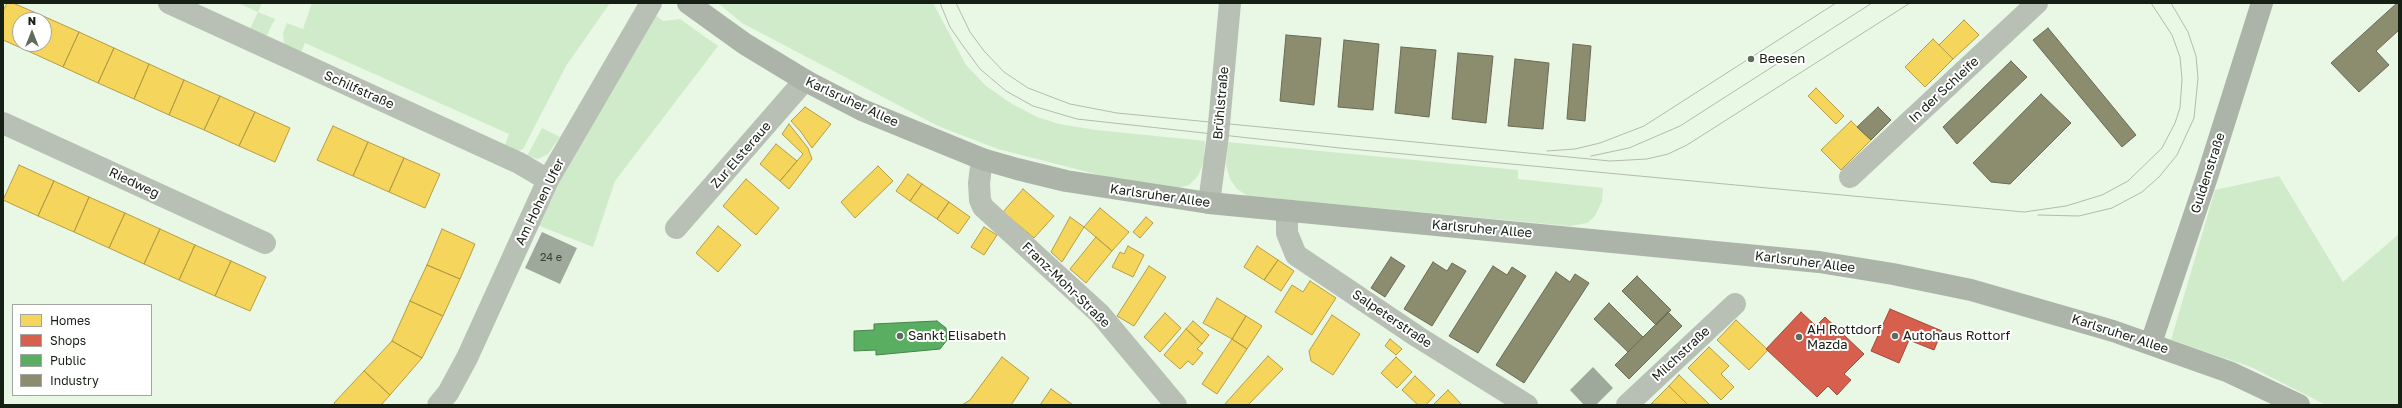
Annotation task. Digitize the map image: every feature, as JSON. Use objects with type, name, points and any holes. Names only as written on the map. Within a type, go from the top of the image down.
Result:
[{"type":"street","name":"Schilfstraße","points":[[169,3],[519,163],[548,180]]},
{"type":"street","name":"Am Hohen Ufer","points":[[438,405],[448,393],[467,358],[548,180],[651,3]]},
{"type":"street","name":"Karlsruher Allee","points":[[688,3],[745,44],[805,80],[862,110],[982,159],[1066,181],[1209,203],[1819,262],[1893,274],[1971,290],[2151,343],[2229,372],[2299,405]]},
{"type":"street","name":"Brühlstraße","points":[[1209,203],[1218,135],[1230,3]]},
{"type":"street","name":"In der Schleife","points":[[1850,177],[2037,3]]},
{"type":"street","name":"Guldenstraße","points":[[2151,343],[2208,174],[2262,3]]},
{"type":"street","name":"Zur Elsteraue","points":[[676,228],[805,80]]},
{"type":"street","name":"Riedweg","points":[[3,123],[265,243]]},
{"type":"street","name":"Franz-Mohr-Straße","points":[[982,159],[979,183],[980,200],[983,207],[1100,314],[1176,405]]},
{"type":"street","name":"Salpeterstraße","points":[[1287,211],[1286,233],[1296,255],[1418,337],[1527,405]]},
{"type":"street","name":"Milchstraße","points":[[1627,405],[1735,304]]},
{"type":"green space","points":[[238,3],[262,3],[258,12]]},
{"type":"green space","points":[[312,3],[610,3],[566,66],[523,149],[516,152],[504,148],[509,134],[305,43],[299,56],[285,49],[283,33],[287,23],[303,29]]},
{"type":"green space","points":[[718,3],[933,3],[966,65],[986,86],[1012,104],[1037,117],[1059,124],[1096,130],[1205,141],[1204,161],[1198,176],[1189,185],[1178,188],[1115,179],[998,149],[938,126],[742,23]]},
{"type":"green space","points":[[258,12],[275,19],[267,35],[260,37],[248,33]]},
{"type":"green space","points":[[655,15],[663,21],[680,19],[718,46],[615,181],[593,247],[532,223]]},
{"type":"green space","points":[[542,128],[560,137],[548,154],[538,159],[527,156]]},
{"type":"green space","points":[[1227,142],[1518,170],[1518,179],[1603,188],[1602,201],[1595,216],[1587,223],[1570,226],[1248,196],[1237,189],[1230,179],[1226,165]]},
{"type":"green space","points":[[2279,176],[2343,282],[2399,234],[2399,405],[2326,405],[2251,367],[2171,340],[2215,190]]},
{"type":"building: Homes","points":[[7,3],[13,3],[34,12],[12,12],[12,44],[3,40],[3,11]]},
{"type":"building: Homes","points":[[52,20],[79,32],[63,67],[30,52],[52,52]]},
{"type":"building: Homes","points":[[1964,20],[1979,35],[1953,59],[1939,45]]},
{"type":"building: Homes","points":[[79,32],[114,48],[98,83],[63,67]]},
{"type":"building: Homes","points":[[1933,39],[1953,59],[1925,87],[1905,67]]},
{"type":"building: Homes","points":[[114,48],[149,64],[134,99],[98,83]]},
{"type":"building: Homes","points":[[149,64],[184,80],[169,115],[134,99]]},
{"type":"building: Homes","points":[[184,80],[220,96],[204,130],[169,115]]},
{"type":"building: Homes","points":[[1816,88],[1844,116],[1836,124],[1808,96]]},
{"type":"building: Homes","points":[[220,96],[255,112],[239,146],[204,130]]},
{"type":"building: Homes","points":[[805,107],[831,124],[812,148],[791,121]]},
{"type":"building: Homes","points":[[255,112],[290,128],[275,162],[239,146]]},
{"type":"building: Homes","points":[[1851,121],[1871,140],[1841,170],[1821,150]]},
{"type":"building: Homes","points":[[789,124],[808,148],[812,159],[789,189],[780,181],[803,154],[782,134]]},
{"type":"building: Homes","points":[[333,126],[368,142],[353,176],[317,160]]},
{"type":"building: Homes","points":[[368,142],[404,158],[389,192],[353,176]]},
{"type":"building: Homes","points":[[776,144],[797,161],[780,181],[760,164]]},
{"type":"building: Homes","points":[[404,158],[440,174],[425,208],[389,192]]},
{"type":"building: Homes","points":[[19,165],[54,181],[38,216],[3,200]]},
{"type":"building: Homes","points":[[878,166],[893,181],[855,218],[841,202]]},
{"type":"building: Homes","points":[[908,174],[922,184],[910,201],[896,191]]},
{"type":"building: Homes","points":[[746,179],[779,208],[756,235],[723,206]]},
{"type":"building: Homes","points":[[54,181],[89,197],[74,232],[38,216]]},
{"type":"building: Homes","points":[[922,184],[949,202],[937,219],[910,201]]},
{"type":"building: Homes","points":[[1023,189],[1054,216],[1034,238],[1003,212]]},
{"type":"building: Homes","points":[[89,197],[125,213],[109,248],[74,232]]},
{"type":"building: Homes","points":[[949,202],[970,217],[958,234],[937,219]]},
{"type":"building: Homes","points":[[1100,208],[1129,232],[1112,251],[1084,227]]},
{"type":"building: Homes","points":[[125,213],[160,229],[144,264],[109,248]]},
{"type":"building: Homes","points":[[1070,217],[1084,227],[1062,262],[1051,252]]},
{"type":"building: Homes","points":[[1146,217],[1153,223],[1140,238],[1133,232]]},
{"type":"building: Homes","points":[[718,226],[741,245],[718,272],[696,253]]},
{"type":"building: Homes","points":[[984,227],[997,235],[984,255],[971,247]]},
{"type":"building: Homes","points":[[160,229],[195,245],[179,280],[144,264]]},
{"type":"building: Homes","points":[[442,229],[475,244],[460,279],[427,265]]},
{"type":"building: Homes","points":[[1096,237],[1112,251],[1086,283],[1070,269]]},
{"type":"building: Homes","points":[[195,245],[231,261],[215,296],[179,280]]},
{"type":"building: Homes","points":[[1128,246],[1144,255],[1133,277],[1112,267],[1120,252],[1124,254]]},
{"type":"building: Homes","points":[[1257,246],[1278,260],[1264,280],[1244,267]]},
{"type":"building: Homes","points":[[1278,260],[1294,271],[1281,291],[1264,280]]},
{"type":"building: Homes","points":[[231,261],[266,277],[250,311],[215,296]]},
{"type":"building: Homes","points":[[427,265],[460,279],[443,316],[410,301]]},
{"type":"building: Homes","points":[[1149,266],[1166,277],[1134,326],[1117,316]]},
{"type":"building: Homes","points":[[1310,281],[1336,298],[1312,335],[1275,312],[1292,285],[1303,292]]},
{"type":"building: Homes","points":[[1217,298],[1246,316],[1232,339],[1203,323]]},
{"type":"building: Homes","points":[[410,301],[443,316],[422,358],[392,341]]},
{"type":"building: Homes","points":[[1165,313],[1181,328],[1160,352],[1144,337]]},
{"type":"building: Homes","points":[[1332,315],[1360,334],[1333,375],[1311,361],[1309,351]]},
{"type":"building: Homes","points":[[1246,316],[1262,326],[1247,349],[1232,339]]},
{"type":"building: Homes","points":[[1736,320],[1768,350],[1749,370],[1717,340]]},
{"type":"building: Homes","points":[[1193,321],[1209,335],[1202,344],[1186,329]]},
{"type":"building: Homes","points":[[1186,329],[1202,344],[1197,349],[1203,353],[1193,365],[1188,361],[1180,369],[1164,355]]},
{"type":"building: Homes","points":[[1232,339],[1247,349],[1217,394],[1202,384]]},
{"type":"building: Homes","points":[[1390,339],[1402,349],[1396,355],[1385,346]]},
{"type":"building: Homes","points":[[392,341],[422,358],[390,395],[364,371]]},
{"type":"building: Homes","points":[[1709,347],[1729,366],[1721,374],[1734,387],[1721,400],[1688,368]]},
{"type":"building: Homes","points":[[1268,356],[1283,369],[1248,405],[1224,405]]},
{"type":"building: Homes","points":[[1002,357],[1029,378],[1011,405],[962,405],[970,400]]},
{"type":"building: Homes","points":[[1396,357],[1412,372],[1397,388],[1381,373]]},
{"type":"building: Homes","points":[[364,371],[390,395],[381,405],[336,405],[334,403]]},
{"type":"building: Homes","points":[[1679,375],[1710,405],[1688,405],[1669,386]]},
{"type":"building: Homes","points":[[1415,376],[1435,395],[1426,405],[1418,405],[1402,390]]},
{"type":"building: Homes","points":[[1669,386],[1688,405],[1651,404]]},
{"type":"building: Homes","points":[[1051,389],[1073,405],[1040,405]]},
{"type":"building: Homes","points":[[1448,390],[1462,405],[1433,405]]},
{"type":"building: Shops","points":[[1890,309],[1942,331],[1934,350],[1909,340],[1899,363],[1871,351]]},
{"type":"building: Shops","points":[[1801,312],[1816,326],[1825,317],[1864,354],[1844,374],[1851,380],[1837,395],[1828,386],[1817,397],[1766,349]]},
{"type":"building: Public","name":"Sankt Elisabeth","points":[[937,321],[946,328],[947,340],[940,349],[876,355],[876,350],[854,351],[854,331],[874,330],[874,324]]},
{"type":"building: Industry","points":[[2397,3],[2399,3],[2399,30],[2376,51],[2389,65],[2359,92],[2331,63]]},
{"type":"building: Industry","points":[[2048,28],[2136,135],[2122,147],[2033,40]]},
{"type":"building: Industry","points":[[1286,35],[1321,38],[1314,105],[1280,101]]},
{"type":"building: Industry","points":[[1344,40],[1379,44],[1373,110],[1338,107]]},
{"type":"building: Industry","points":[[1573,44],[1591,46],[1585,121],[1567,119]]},
{"type":"building: Industry","points":[[1401,47],[1436,50],[1429,117],[1395,113]]},
{"type":"building: Industry","points":[[1458,53],[1493,56],[1486,123],[1452,119]]},
{"type":"building: Industry","points":[[1515,59],[1549,63],[1543,129],[1508,126]]},
{"type":"building: Industry","points":[[2011,61],[2027,77],[1957,144],[1943,127]]},
{"type":"building: Industry","points":[[2041,94],[2071,123],[2010,184],[1991,182],[1973,163]]},
{"type":"building: Industry","points":[[1878,107],[1891,120],[1871,140],[1857,127]]},
{"type":"building: Industry","points":[[1391,257],[1405,266],[1385,297],[1371,288]]},
{"type":"building: Industry","points":[[1433,262],[1447,271],[1452,263],[1466,271],[1432,326],[1404,309]]},
{"type":"building: Industry","points":[[1493,266],[1507,275],[1512,267],[1526,276],[1478,353],[1449,336]]},
{"type":"building: Industry","points":[[1556,272],[1570,282],[1575,274],[1589,283],[1524,383],[1496,365]]},
{"type":"building: Industry","points":[[1637,276],[1671,310],[1656,325],[1622,291]]},
{"type":"building: Industry","points":[[1609,303],[1643,337],[1628,352],[1594,319]]},
{"type":"building: Industry","points":[[1668,312],[1682,326],[1629,379],[1615,365]]},
{"type":"building: Other","points":[[542,232],[577,248],[560,284],[525,268]]},
{"type":"building: Other","points":[[1593,367],[1613,388],[1596,405],[1584,405],[1570,390]]},
{"type":"tram line","points":[[940,3],[950,27],[980,69],[1006,91],[1033,106],[1077,119],[1340,148],[2024,212],[2066,206],[2102,195],[2128,181],[2162,148],[2175,123],[2180,108],[2182,79],[2180,57],[2172,35],[2151,3]]},
{"type":"tram line","points":[[956,3],[970,32],[984,51],[1004,72],[1028,88],[1070,104],[1117,113],[1610,161],[1647,159],[1668,154],[1687,145],[1910,3]]},
{"type":"tram line","points":[[1547,151],[1575,149],[1600,143],[1644,126],[1836,3]]},
{"type":"tram line","points":[[1591,156],[1629,148],[1680,126],[1872,3]]},
{"type":"tram line","points":[[2038,215],[2079,216],[2112,208],[2142,192],[2159,177],[2177,155],[2194,118],[2198,78],[2196,56],[2188,32],[2171,3]]},
{"type":"place","name":"Beesen","points":[[1751,59]]},
{"type":"place","name":"Sankt Elisabeth","points":[[900,336]]},
{"type":"place","name":"Autohaus Rottorf","points":[[1895,336]]},
{"type":"place","name":"AH Rottdorf Mazda","points":[[1799,337]]}]
